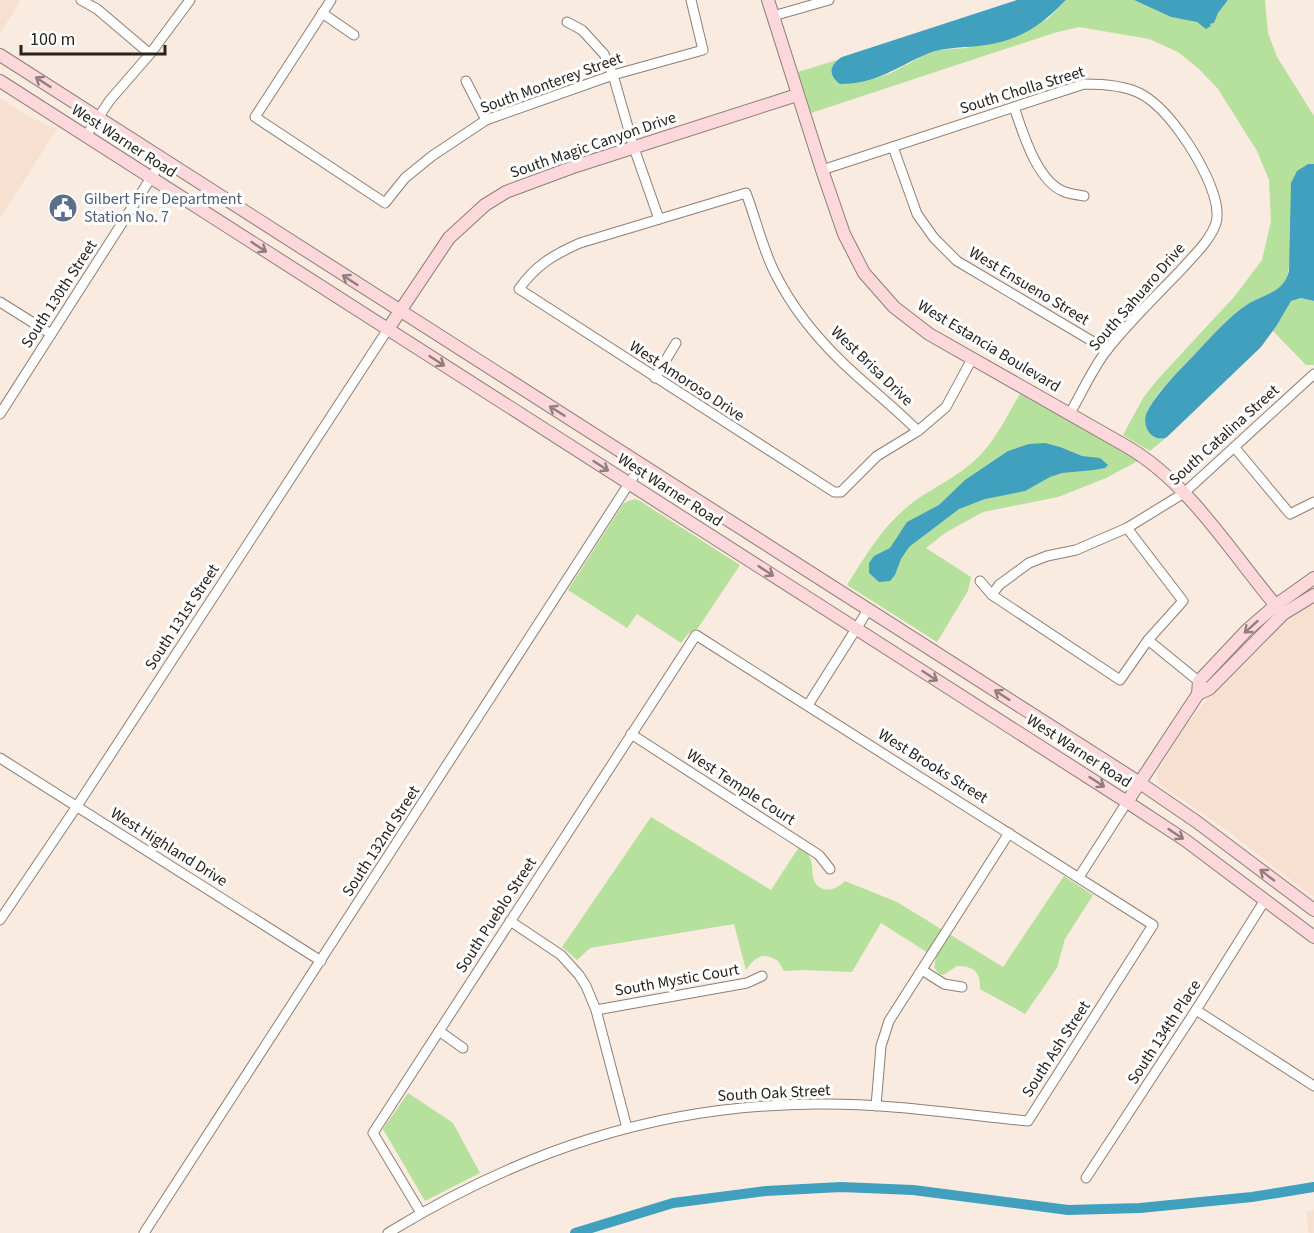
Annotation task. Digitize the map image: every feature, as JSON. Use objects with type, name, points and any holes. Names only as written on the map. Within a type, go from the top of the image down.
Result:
[{"type":"main road","name":"West Estancia Boulevard","points":[[768,0],[844,234],[864,273],[894,308],[912,322],[972,359],[1137,452],[1157,466],[1184,493],[1279,609]]},
{"type":"main road","name":"West Warner Road","points":[[0,55],[1140,783],[1197,822],[1314,910]]},
{"type":"main road","name":"West Warner Road","points":[[0,81],[1127,802],[1185,840],[1314,937]]},
{"type":"main road","name":"South Magic Canyon Drive","points":[[388,329],[449,238],[485,205],[506,192],[797,95]]},
{"type":"main road","points":[[1127,802],[1202,688],[1279,609],[1314,578]]},
{"type":"main road","points":[[1279,609],[1314,595]]},
{"type":"street","points":[[81,0],[97,9],[150,54]]},
{"type":"street","points":[[86,136],[129,75],[150,54],[190,0]]},
{"type":"street","points":[[331,0],[322,14],[354,35]]},
{"type":"street","name":"South Monterey Street","points":[[322,14],[255,117],[385,203],[405,178],[432,156],[486,120],[613,75],[703,50],[691,0]]},
{"type":"street","points":[[773,16],[829,0]]},
{"type":"street","points":[[567,22],[582,30],[604,54],[613,75],[634,148],[659,219]]},
{"type":"street","points":[[466,81],[486,120]]},
{"type":"street","name":"South Cholla Street","points":[[822,170],[1084,84],[1112,84],[1142,94],[1164,111],[1188,144],[1215,198]]},
{"type":"street","points":[[1014,107],[1031,155],[1046,178],[1063,192],[1084,196]]},
{"type":"street","name":"West Ensueno Street","points":[[893,147],[917,214],[934,238],[957,261],[1107,350]]},
{"type":"street","name":"South 130th Street","points":[[0,414],[163,159]]},
{"type":"street","name":"West Brisa Drive","points":[[659,219],[746,193],[776,275],[796,307],[821,340],[843,363],[918,431]]},
{"type":"street","name":"South Sahuaro Drive","points":[[1070,413],[1107,350],[1207,240],[1216,221],[1215,198]]},
{"type":"street","name":"West Amoroso Drive","points":[[659,219],[580,243],[562,251],[530,274],[519,289],[834,492],[841,492],[877,456],[918,431]]},
{"type":"street","points":[[0,302],[51,334]]},
{"type":"street","name":"South 131st Street","points":[[0,920],[77,806],[388,329]]},
{"type":"street","points":[[655,378],[676,344]]},
{"type":"street","points":[[918,431],[946,407],[972,359]]},
{"type":"street","name":"South Catalina Street","points":[[992,595],[999,585],[1029,563],[1047,556],[1076,550],[1127,528],[1184,493],[1314,374]]},
{"type":"street","points":[[1235,448],[1290,514],[1314,502]]},
{"type":"street","name":"South 132nd Street","points":[[144,1233],[631,484],[641,465]]},
{"type":"street","points":[[980,581],[992,595],[1120,680],[1148,640],[1184,601],[1127,528]]},
{"type":"street","points":[[808,705],[868,610]]},
{"type":"street","name":"West Brooks Street","points":[[696,635],[1153,925]]},
{"type":"street","name":"South Pueblo Street","points":[[421,1213],[373,1133],[696,635]]},
{"type":"street","points":[[1148,640],[1202,688]]},
{"type":"street","name":"West Temple Court","points":[[632,734],[819,855],[830,870]]},
{"type":"street","name":"West Highland Drive","points":[[0,758],[321,961]]},
{"type":"street","points":[[1079,877],[1127,802]]},
{"type":"street","points":[[876,1106],[881,1046],[889,1021],[1009,832]]},
{"type":"street","name":"South 134th Place","points":[[1086,1178],[1265,900]]},
{"type":"street","points":[[510,921],[561,955],[579,975],[596,1010],[627,1128]]},
{"type":"street","name":"South Ash Street","points":[[876,1106],[1028,1121],[1153,925]]},
{"type":"street","points":[[922,970],[944,984],[962,987]]},
{"type":"street","name":"South Mystic Court","points":[[596,1010],[747,983],[762,976]]},
{"type":"street","points":[[1196,1010],[1314,1086]]},
{"type":"street","points":[[439,1031],[463,1048]]},
{"type":"street","name":"South Oak Street","points":[[388,1233],[461,1191],[530,1159],[574,1143],[627,1128],[707,1112],[757,1106],[818,1104],[876,1106]]},
{"type":"shaded area","points":[[0,0],[21,0],[0,33]]},
{"type":"shaded area","points":[[0,98],[27,116],[57,129],[0,218]]},
{"type":"shaded area","points":[[1314,597],[1314,898],[1224,828],[1159,784],[1157,775],[1184,728],[1225,676],[1286,618]]},
{"type":"shaded area","points":[[1314,1210],[1314,1233],[1309,1233],[1306,1212]]},
{"type":"green space","points":[[1066,0],[1134,0],[1171,17],[1192,20],[1204,26],[1214,23],[1228,0],[1265,0],[1268,33],[1277,57],[1314,116],[1314,164],[1304,166],[1287,279],[1281,288],[1253,301],[1228,319],[1160,391],[1147,411],[1155,437],[1161,439],[1167,437],[1150,451],[1123,435],[1143,398],[1158,379],[1234,297],[1262,260],[1271,221],[1269,180],[1257,151],[1218,89],[1178,52],[1149,39],[1079,27],[1054,33],[811,113],[798,72],[837,60],[832,67],[840,84],[867,81],[889,74],[927,54],[939,50],[966,48],[1048,19]]},
{"type":"green space","points":[[1301,298],[1314,301],[1314,365],[1306,365],[1273,331],[1291,301]]},
{"type":"green space","points":[[1020,394],[1138,461],[1106,478],[1058,497],[983,512],[945,533],[926,548],[971,577],[968,591],[937,642],[847,585],[876,541],[902,511],[967,467],[983,452]]},
{"type":"green space","points":[[635,499],[740,565],[698,628],[688,634],[681,643],[637,614],[627,628],[568,590],[623,504]]},
{"type":"green space","points":[[651,817],[771,890],[799,847],[809,856],[814,880],[820,888],[833,889],[845,881],[897,902],[1003,967],[1064,876],[1093,895],[1065,939],[1057,968],[1025,1014],[980,989],[978,974],[968,967],[957,966],[943,975],[939,974],[934,967],[936,958],[881,923],[852,972],[784,971],[778,961],[768,956],[756,959],[746,970],[734,924],[590,948],[577,960],[562,947]]},
{"type":"green space","points":[[408,1093],[453,1123],[480,1173],[425,1201],[383,1129]]},
{"type":"water","points":[[1017,0],[1066,0],[1047,18],[1027,32],[1005,41],[933,52],[865,81],[840,84],[833,77],[832,67],[842,57]]},
{"type":"water","points":[[1134,0],[1228,0],[1214,23],[1206,29],[1197,22],[1171,17]]},
{"type":"water","points":[[1308,164],[1314,164],[1314,301],[1301,298],[1291,301],[1261,347],[1167,437],[1162,439],[1152,436],[1146,427],[1146,416],[1164,388],[1234,315],[1248,304],[1273,292],[1283,284],[1289,271],[1291,183],[1297,171]]},
{"type":"water","points":[[1045,443],[1082,456],[1100,458],[1108,465],[1105,468],[1094,470],[1062,473],[1025,491],[985,499],[959,509],[909,547],[890,581],[879,582],[869,573],[869,563],[874,556],[890,548],[907,522],[939,505],[965,480],[1008,451],[1029,444]]},
{"type":"waterway","points":[[575,1233],[673,1203],[766,1191],[841,1187],[913,1190],[1068,1210],[1140,1208],[1252,1197],[1314,1187]]},
{"type":"place","name":"Gilbert Fire Department Station No. 7","points":[[63,208]]}]
